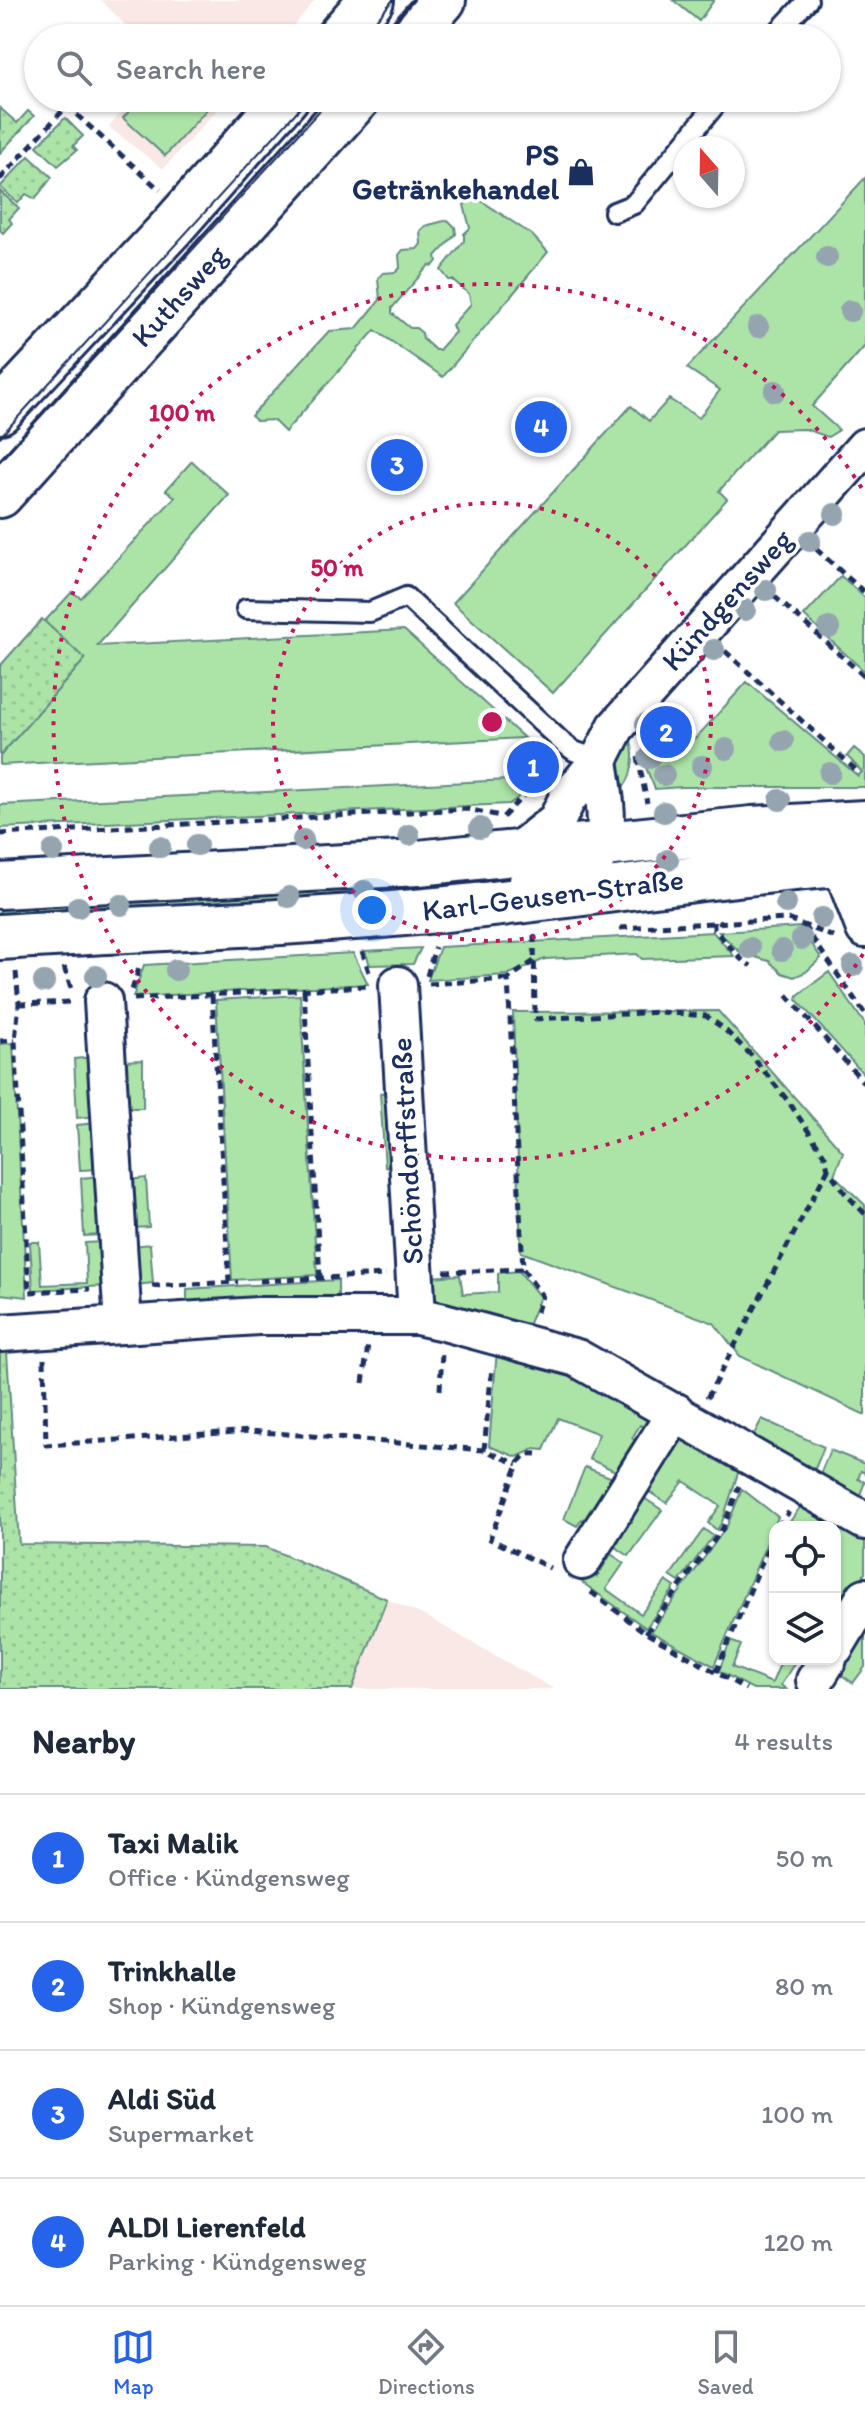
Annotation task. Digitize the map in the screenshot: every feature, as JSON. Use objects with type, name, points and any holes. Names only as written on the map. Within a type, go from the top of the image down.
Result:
[{"type":"main road","points":[[350,24],[371,0]]},
{"type":"main road","points":[[422,24],[443,0]]},
{"type":"main road","name":"Kuthsweg","points":[[0,411],[274,112]]},
{"type":"main road","name":"Kuthsweg","points":[[0,495],[345,112]]},
{"type":"main road","name":"Karl-Geusen-Straße","points":[[0,886],[513,837],[604,845],[789,826],[865,823]]},
{"type":"main road","name":"Karl-Geusen-Straße","points":[[8,951],[527,901],[857,859]]},
{"type":"street","name":"Kündgensweg","points":[[513,837],[557,820],[567,799],[599,760],[616,727],[865,447]]},
{"type":"street","points":[[432,910],[486,886],[577,872],[592,861],[604,845],[599,760]]},
{"type":"street","points":[[789,826],[857,859],[854,930]]},
{"type":"street","name":"Schöndorffstraße","points":[[399,985],[417,1316]]},
{"type":"street","points":[[103,1001],[123,1325]]},
{"type":"street","points":[[1,1333],[258,1316],[417,1316],[577,1358],[863,1514]]},
{"type":"street","points":[[575,1573],[685,1417]]},
{"type":"street","points":[[841,1637],[865,1597]]},
{"type":"lane","points":[[785,24],[808,0]]},
{"type":"lane","points":[[614,212],[634,204],[710,112]]},
{"type":"lane","points":[[246,609],[370,612],[406,597],[563,743],[574,751],[599,760]]},
{"type":"path","points":[[0,179],[61,112]]},
{"type":"path","points":[[74,112],[185,212]]},
{"type":"path","points":[[816,549],[865,593]]},
{"type":"path","points":[[774,596],[865,677]]},
{"type":"path","points":[[725,651],[857,771]]},
{"type":"path","points":[[0,834],[467,809],[513,837]]},
{"type":"path","name":"Karl-Geusen-Straße","points":[[659,925],[788,919],[830,936]]},
{"type":"path","points":[[714,922],[714,929],[751,966]]},
{"type":"path","points":[[804,925],[865,1014]]},
{"type":"path","points":[[815,941],[854,930]]},
{"type":"path","points":[[534,935],[535,1019],[661,1012],[706,1016],[751,1055],[788,1101],[825,1156],[828,1169],[865,1214]]},
{"type":"path","points":[[8,951],[19,1004],[15,1040],[29,1292],[121,1287]]},
{"type":"path","points":[[19,1004],[508,979],[535,961]]},
{"type":"path","points":[[484,1450],[510,1340],[542,1296],[523,1269],[508,979]]},
{"type":"path","points":[[304,990],[320,1278]]},
{"type":"path","points":[[212,995],[229,1282]]},
{"type":"path","points":[[787,995],[865,1084]]},
{"type":"path","points":[[0,1041],[15,1040]]},
{"type":"path","points":[[685,1417],[828,1169]]},
{"type":"path","points":[[414,1274],[523,1269]]},
{"type":"path","points":[[43,1330],[46,1445],[250,1431],[484,1450],[518,1464]]},
{"type":"path","points":[[537,1454],[522,1457],[518,1464],[490,1539],[575,1573],[646,1633],[745,1689]]},
{"type":"path","points":[[646,1633],[723,1528],[751,1455]]},
{"type":"path","points":[[716,1672],[769,1545]]},
{"type":"shaded area","points":[[101,0],[315,0],[295,24],[124,24]]},
{"type":"shaded area","points":[[122,112],[215,112],[163,169],[109,127]]},
{"type":"shaded area","points":[[387,1599],[429,1618],[554,1689],[352,1689]]},
{"type":"green space","points":[[673,0],[714,0],[699,21]]},
{"type":"green space","points":[[0,108],[17,123],[29,112],[34,116],[0,153]]},
{"type":"green space","points":[[128,112],[204,112],[165,156],[123,118]]},
{"type":"green space","points":[[65,118],[83,136],[73,146],[77,150],[58,166],[37,146]]},
{"type":"green space","points":[[29,156],[52,177],[35,199],[26,194],[18,203],[0,187]]},
{"type":"green space","points":[[865,178],[865,346],[812,406],[839,430],[828,437],[805,429],[774,430],[719,491],[727,499],[553,693],[453,603],[631,406],[649,421],[669,399],[699,418],[720,390],[687,368]]},
{"type":"green space","points":[[0,191],[19,208],[9,219],[12,223],[3,233],[0,230]]},
{"type":"green space","points":[[473,195],[532,235],[548,252],[443,377],[375,330],[285,432],[273,420],[257,421],[251,416],[329,331],[356,329],[380,300],[378,278],[383,273],[396,272],[400,268],[399,255],[403,250],[417,249],[421,244],[420,231],[425,226],[448,220],[455,227],[456,234],[436,256],[433,266],[429,265],[392,308],[392,313],[410,328],[416,328],[423,339],[439,350],[455,332],[452,325],[471,304],[469,294],[441,270],[464,241],[464,234],[470,228],[464,205]]},
{"type":"green space","points":[[192,461],[229,495],[97,646],[404,630],[524,738],[0,765],[0,756],[85,659],[44,622],[72,592],[81,598],[175,497],[166,490]]},
{"type":"green space","points":[[841,576],[865,598],[865,672],[804,616]]},
{"type":"green space","points":[[42,619],[85,659],[0,756],[0,666]]},
{"type":"green space","points":[[747,682],[858,776],[862,772],[847,756],[854,748],[865,757],[865,787],[655,789],[640,754],[647,747],[660,759],[666,757],[687,733],[695,739]]},
{"type":"green space","points":[[626,738],[632,745],[632,768],[627,782],[618,791],[614,779]]},
{"type":"green space","points":[[527,779],[521,794],[509,804],[0,828],[0,805]]},
{"type":"green space","points":[[472,874],[540,875],[402,887],[373,898],[0,922],[0,901]]},
{"type":"green space","points":[[801,927],[821,958],[806,972],[794,977],[782,973],[769,961],[741,953],[719,932]]},
{"type":"green space","points":[[713,932],[734,956],[642,959],[637,954],[545,959],[507,975],[428,980],[440,947]]},
{"type":"green space","points":[[421,948],[413,964],[370,965],[365,951]]},
{"type":"green space","points":[[353,953],[368,984],[133,997],[144,965]]},
{"type":"green space","points":[[829,972],[865,1024],[865,1076],[797,1000],[798,995]]},
{"type":"green space","points":[[300,995],[317,1275],[232,1280],[216,1000]]},
{"type":"green space","points":[[718,1011],[843,1152],[834,1175],[865,1205],[865,1415],[740,1356],[714,1323],[521,1252],[513,1012]]},
{"type":"green space","points":[[13,1043],[27,1297],[0,1294],[0,1044]]},
{"type":"green space","points":[[93,1057],[97,1116],[77,1118],[74,1059]]},
{"type":"green space","points":[[143,1060],[143,1108],[125,1108],[123,1061]]},
{"type":"green space","points":[[388,1092],[392,1166],[385,1167],[380,1093]]},
{"type":"green space","points":[[97,1123],[100,1169],[80,1170],[77,1125]]},
{"type":"green space","points":[[100,1176],[103,1235],[84,1236],[81,1178]]},
{"type":"green space","points":[[146,1178],[149,1227],[132,1228],[129,1180]]},
{"type":"green space","points":[[30,1242],[39,1242],[42,1285],[87,1283],[85,1243],[103,1242],[106,1286],[33,1290]]},
{"type":"green space","points":[[150,1244],[153,1283],[136,1285],[133,1246]]},
{"type":"green space","points":[[519,1271],[540,1297],[527,1328],[441,1306],[431,1297],[428,1277],[460,1275],[463,1294],[498,1292],[498,1273]]},
{"type":"green space","points":[[338,1280],[338,1300],[187,1308],[187,1289]]},
{"type":"green space","points":[[0,1320],[5,1320],[19,1544],[266,1547],[387,1599],[352,1689],[0,1689]]},
{"type":"green space","points":[[497,1350],[574,1375],[656,1417],[650,1430],[640,1425],[632,1438],[641,1444],[624,1475],[589,1459],[599,1434],[558,1418],[544,1450],[534,1449],[517,1457],[489,1446]]},
{"type":"green space","points":[[762,1419],[824,1447],[814,1471],[753,1436]]},
{"type":"green space","points":[[681,1432],[741,1464],[717,1530],[708,1523],[720,1506],[684,1481],[667,1503],[644,1489]]},
{"type":"green space","points":[[830,1450],[865,1464],[865,1473],[861,1471],[858,1479],[865,1482],[859,1497],[820,1474]]},
{"type":"green space","points":[[585,1467],[620,1481],[592,1525],[582,1519],[577,1526],[564,1519]]},
{"type":"green space","points":[[742,1489],[778,1517],[776,1521],[769,1521],[769,1538],[714,1666],[651,1632],[727,1526]]},
{"type":"green space","points":[[641,1496],[662,1510],[629,1556],[614,1546]]},
{"type":"green space","points":[[804,1502],[838,1521],[790,1521]]},
{"type":"green space","points":[[841,1523],[865,1536],[865,1573],[846,1603],[841,1600]]},
{"type":"green space","points":[[704,1529],[713,1536],[679,1582],[670,1576]]},
{"type":"green space","points":[[611,1554],[624,1563],[606,1589],[641,1614],[666,1581],[675,1587],[646,1628],[576,1578],[581,1569],[597,1577]]},
{"type":"green space","points":[[865,1624],[865,1667],[853,1683],[836,1671]]},
{"type":"green space","points":[[730,1641],[741,1645],[732,1667],[772,1683],[780,1665],[793,1665],[781,1685],[786,1689],[753,1689],[719,1671]]},
{"type":"tram line","points":[[373,24],[393,0]]},
{"type":"tram line","points":[[394,24],[414,0]]},
{"type":"tram line","points":[[0,437],[296,112]]},
{"type":"tram line","points":[[0,461],[318,112]]},
{"type":"place","name":"PS Getränkehandel","points":[[581,172]]},
{"type":"place","name":"ALDI Lierenfeld","points":[[541,427]]},
{"type":"place","name":"Aldi Süd","points":[[397,465]]},
{"type":"place","name":"Trinkhalle","points":[[666,732]]},
{"type":"place","name":"Taxi Malik","points":[[533,767]]}]
